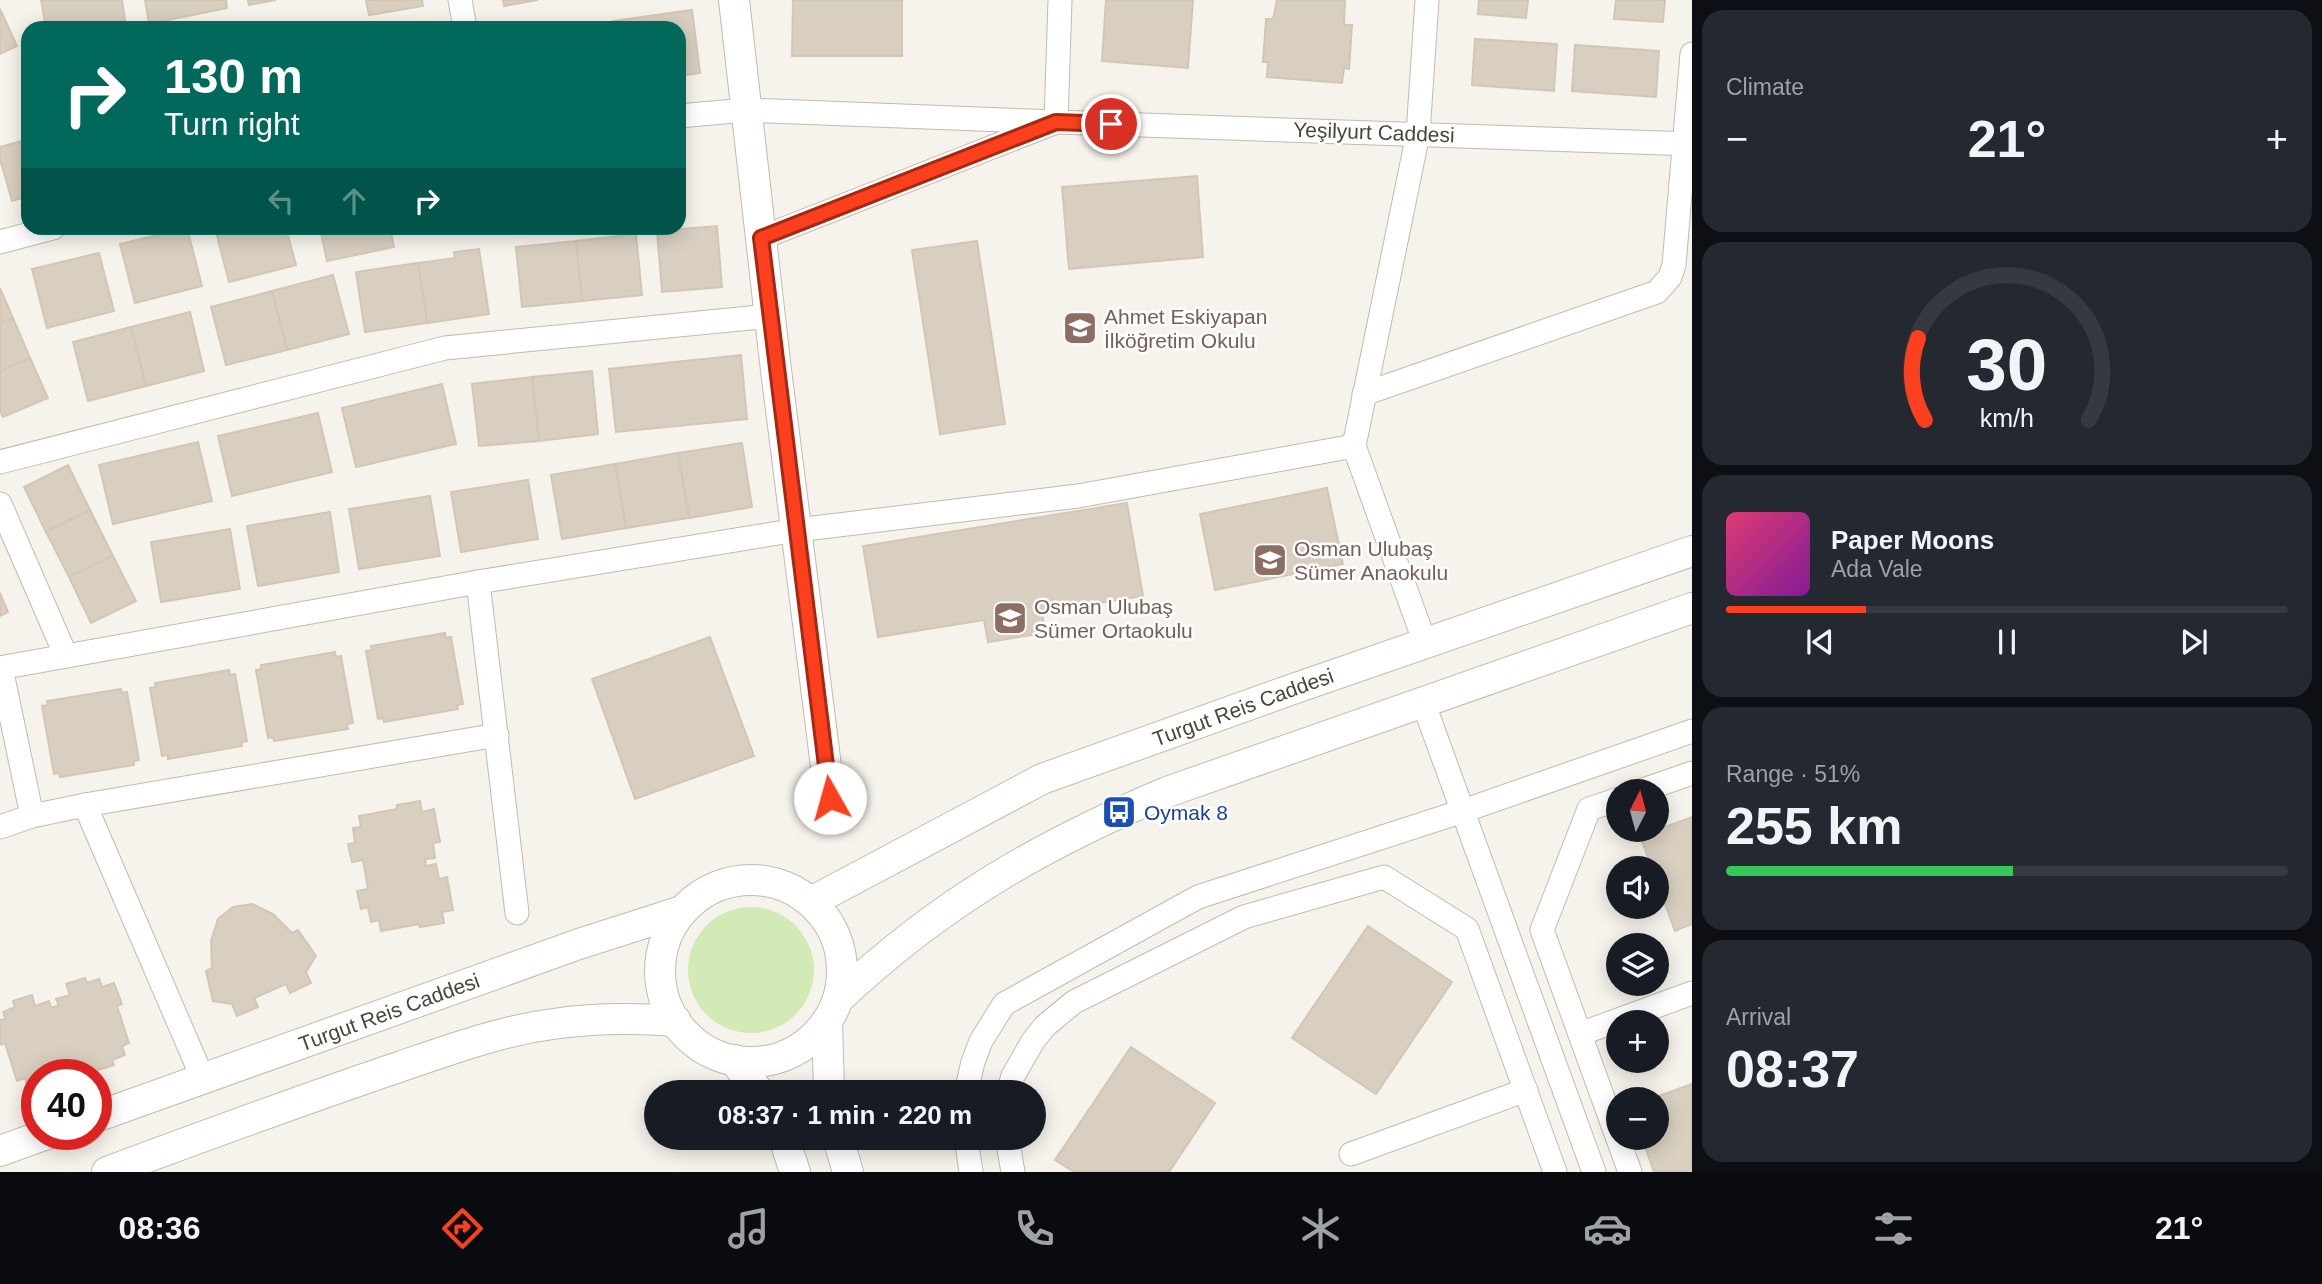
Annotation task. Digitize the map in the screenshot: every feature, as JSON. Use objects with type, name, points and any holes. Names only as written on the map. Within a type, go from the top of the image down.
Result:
[{"type":"street","points":[[460,0],[464,21]]},
{"type":"street","points":[[734,0],[770,317],[830,798]]},
{"type":"street","points":[[761,238],[1056,122],[1059,0]]},
{"type":"street","points":[[1425,643],[1354,446],[1418,134],[1427,0]]},
{"type":"street","points":[[1364,394],[1657,292],[1670,277],[1674,265],[1688,144],[1692,54]]},
{"type":"street","name":"Yeşilyurt Caddesi","points":[[686,115],[746,110],[1688,144]]},
{"type":"street","points":[[0,242],[26,235]]},
{"type":"street","points":[[0,462],[444,348],[770,317]]},
{"type":"street","points":[[32,816],[0,668],[478,582],[797,530],[1078,496],[1354,446]]},
{"type":"street","points":[[0,503],[66,656]]},
{"type":"street","name":"Turgut Reis Caddesi","points":[[811,902],[1042,779],[1692,551]]},
{"type":"street","points":[[478,582],[517,913]]},
{"type":"street","points":[[830,1080],[833,1010],[842,976],[841,952],[827,920],[811,902],[780,884],[745,880],[710,889],[682,911],[669,930],[660,965],[662,988],[676,1021],[701,1046],[734,1060],[770,1060],[792,1052],[812,1038],[833,1010],[869,970],[934,917],[1002,873],[1072,834],[1167,792],[1692,608]]},
{"type":"street","points":[[1423,702],[1594,1172]]},
{"type":"street","points":[[969,1080],[981,1041],[1004,1004],[1198,897],[1462,811],[1692,731]]},
{"type":"street","points":[[0,827],[32,816],[85,805],[496,735]]},
{"type":"street","points":[[1670,781],[1692,773]]},
{"type":"street","points":[[1606,803],[1589,809],[1542,930],[1630,1172]]},
{"type":"street","points":[[85,805],[203,1079]]},
{"type":"street","points":[[1012,1080],[1032,1041],[1059,1013],[1074,1002],[1244,917],[1384,877],[1467,929],[1555,1172]]},
{"type":"street","name":"Turgut Reis Caddesi","points":[[112,1111],[567,948],[682,911]]},
{"type":"street","points":[[1580,1034],[1692,993]]},
{"type":"street","points":[[107,1172],[339,1087],[509,1032],[594,1019],[676,1021]]},
{"type":"street","points":[[734,1060],[750,1080]]},
{"type":"street","points":[[1351,1154],[1526,1090]]},
{"type":"street","points":[[0,1151],[21,1143]]},
{"type":"street","points":[[788,1150],[795,1172]]},
{"type":"street","points":[[842,1150],[848,1172]]},
{"type":"street","points":[[968,1150],[971,1172]]},
{"type":"street","points":[[1009,1150],[1013,1172]]},
{"type":"green space","points":[[751,907],[775,912],[795,926],[809,946],[814,970],[809,994],[795,1014],[775,1028],[751,1033],[727,1028],[707,1014],[693,994],[688,970],[693,946],[707,926],[727,912]]},
{"type":"building","points":[[41,0],[122,0],[125,21],[45,21]]},
{"type":"building","points":[[145,0],[226,0],[227,8],[164,21],[148,21]]},
{"type":"building","points":[[248,0],[276,0],[249,5]]},
{"type":"building","points":[[366,0],[422,0],[423,6],[369,15]]},
{"type":"building","points":[[503,0],[538,0],[504,6]]},
{"type":"building","points":[[793,0],[902,0],[902,56],[792,56]]},
{"type":"building","points":[[1106,0],[1193,0],[1188,68],[1102,61]]},
{"type":"building","points":[[1277,0],[1345,0],[1344,25],[1352,25],[1349,69],[1344,68],[1342,83],[1267,77],[1268,62],[1263,62],[1266,19],[1273,19]]},
{"type":"building","points":[[1479,0],[1528,0],[1526,18],[1478,14]]},
{"type":"building","points":[[1616,0],[1665,0],[1663,22],[1614,19]]},
{"type":"building","points":[[0,9],[17,46],[0,54]]},
{"type":"building","points":[[692,10],[700,73],[686,75],[686,21],[613,21]]},
{"type":"building","points":[[1475,39],[1557,44],[1554,91],[1472,85]]},
{"type":"building","points":[[1575,45],[1659,51],[1656,97],[1572,91]]},
{"type":"building","points":[[21,141],[21,198],[12,201],[0,159],[0,147]]},
{"type":"building","points":[[1197,176],[1203,257],[1069,269],[1062,187]]},
{"type":"building","points":[[717,226],[722,287],[662,292],[657,235],[686,235],[686,229]]},
{"type":"building","points":[[158,235],[189,235],[202,286],[135,303],[120,244]]},
{"type":"building","points":[[217,235],[288,235],[296,265],[229,282]]},
{"type":"building","points":[[321,235],[391,235],[394,247],[327,261]]},
{"type":"building","points":[[636,235],[642,295],[582,301],[576,241]]},
{"type":"building","points":[[576,241],[582,301],[522,307],[516,247]]},
{"type":"building","points":[[977,241],[1005,424],[940,434],[912,250]]},
{"type":"building","points":[[479,249],[489,314],[427,323],[418,263],[455,258],[454,252]]},
{"type":"building","points":[[99,253],[114,311],[47,328],[32,269]]},
{"type":"building","points":[[418,263],[427,323],[365,332],[356,272]]},
{"type":"building","points":[[333,275],[349,334],[287,350],[272,291]]},
{"type":"building","points":[[0,288],[13,318],[0,323]]},
{"type":"building","points":[[272,291],[287,350],[226,365],[211,307]]},
{"type":"building","points":[[190,312],[204,371],[146,386],[131,327]]},
{"type":"building","points":[[13,318],[30,358],[0,371],[0,323]]},
{"type":"building","points":[[131,327],[146,386],[88,401],[73,342]]},
{"type":"building","points":[[741,355],[747,419],[616,432],[609,369]]},
{"type":"building","points":[[30,358],[48,398],[3,417],[0,411],[0,371]]},
{"type":"building","points":[[592,371],[598,434],[539,441],[532,377]]},
{"type":"building","points":[[532,377],[539,441],[479,446],[472,384]]},
{"type":"building","points":[[442,384],[456,444],[356,467],[342,408]]},
{"type":"building","points":[[318,413],[332,472],[232,496],[218,436]]},
{"type":"building","points":[[198,442],[212,501],[113,524],[99,465]]},
{"type":"building","points":[[742,443],[752,507],[689,518],[678,453]]},
{"type":"building","points":[[678,453],[689,518],[626,528],[615,464]]},
{"type":"building","points":[[615,464],[626,528],[562,539],[551,475]]},
{"type":"building","points":[[68,465],[90,510],[46,532],[24,487]]},
{"type":"building","points":[[528,480],[538,539],[461,552],[451,492]]},
{"type":"building","points":[[1327,488],[1343,564],[1215,590],[1200,514]]},
{"type":"building","points":[[430,496],[440,556],[359,569],[349,509]]},
{"type":"building","points":[[1127,503],[1143,596],[1042,612],[1045,633],[988,642],[984,620],[878,637],[863,546]]},
{"type":"building","points":[[90,510],[113,556],[69,577],[46,532]]},
{"type":"building","points":[[330,512],[339,572],[258,586],[247,526]]},
{"type":"building","points":[[230,529],[240,589],[161,602],[151,542]]},
{"type":"building","points":[[113,556],[136,601],[91,623],[69,577]]},
{"type":"building","points":[[0,593],[8,612],[0,616]]},
{"type":"building","points":[[445,633],[446,638],[451,637],[463,704],[457,705],[458,709],[384,722],[383,718],[378,719],[366,651],[372,650],[371,646]]},
{"type":"building","points":[[710,637],[754,756],[635,799],[592,679]]},
{"type":"building","points":[[335,652],[336,657],[341,656],[353,723],[347,724],[348,729],[274,741],[273,737],[268,738],[256,670],[261,669],[261,665]]},
{"type":"building","points":[[229,670],[230,675],[235,674],[247,741],[242,742],[242,746],[168,759],[168,755],[162,756],[150,688],[156,687],[155,683]]},
{"type":"building","points":[[121,689],[122,693],[127,692],[139,760],[134,761],[134,765],[60,777],[59,773],[54,774],[42,706],[48,705],[47,701]]},
{"type":"building","points":[[420,801],[422,812],[434,809],[440,842],[433,843],[435,858],[425,859],[426,866],[436,864],[439,879],[447,877],[453,910],[442,912],[444,923],[420,927],[419,924],[381,931],[379,920],[371,922],[368,907],[361,909],[357,891],[368,889],[363,860],[352,862],[348,844],[355,843],[353,828],[361,827],[359,816],[397,809],[397,805]]},
{"type":"building","points":[[1692,817],[1692,924],[1675,931],[1669,915],[1669,856],[1648,856],[1642,842],[1670,842],[1670,825]]},
{"type":"building","points":[[252,904],[273,914],[292,933],[298,930],[316,956],[306,972],[311,983],[290,993],[286,984],[254,998],[258,1007],[237,1016],[232,1004],[213,1001],[206,971],[212,968],[211,941],[218,919],[233,907]]},
{"type":"building","points":[[1368,926],[1452,982],[1376,1094],[1292,1038]]},
{"type":"building","points":[[85,978],[87,983],[99,979],[102,987],[114,983],[122,1004],[117,1006],[129,1043],[122,1046],[125,1055],[112,1060],[21,1059],[21,1080],[17,1081],[5,1043],[0,1045],[0,1020],[5,1019],[3,1012],[15,1007],[13,1001],[32,995],[35,1006],[49,1001],[51,1008],[59,1005],[56,999],[70,995],[66,984]]},
{"type":"building","points":[[1131,1047],[1215,1103],[1169,1172],[1074,1172],[1055,1160]]},
{"type":"building","points":[[1692,1084],[1692,1172],[1654,1172],[1646,1150],[1669,1150],[1669,1092]]},
{"type":"place","name":"Ahmet Eskiyapan İlköğretim Okulu","points":[[1080,328]]},
{"type":"place","name":"Osman Ulubaş Sümer Anaokulu","points":[[1270,560]]},
{"type":"place","name":"Osman Ulubaş Sümer Ortaokulu","points":[[1010,618]]},
{"type":"place","name":"Oymak 8","points":[[1119,812]]},
{"type":"route","points":[[830,798],[761,238],[1056,122],[1111,124]]}]
